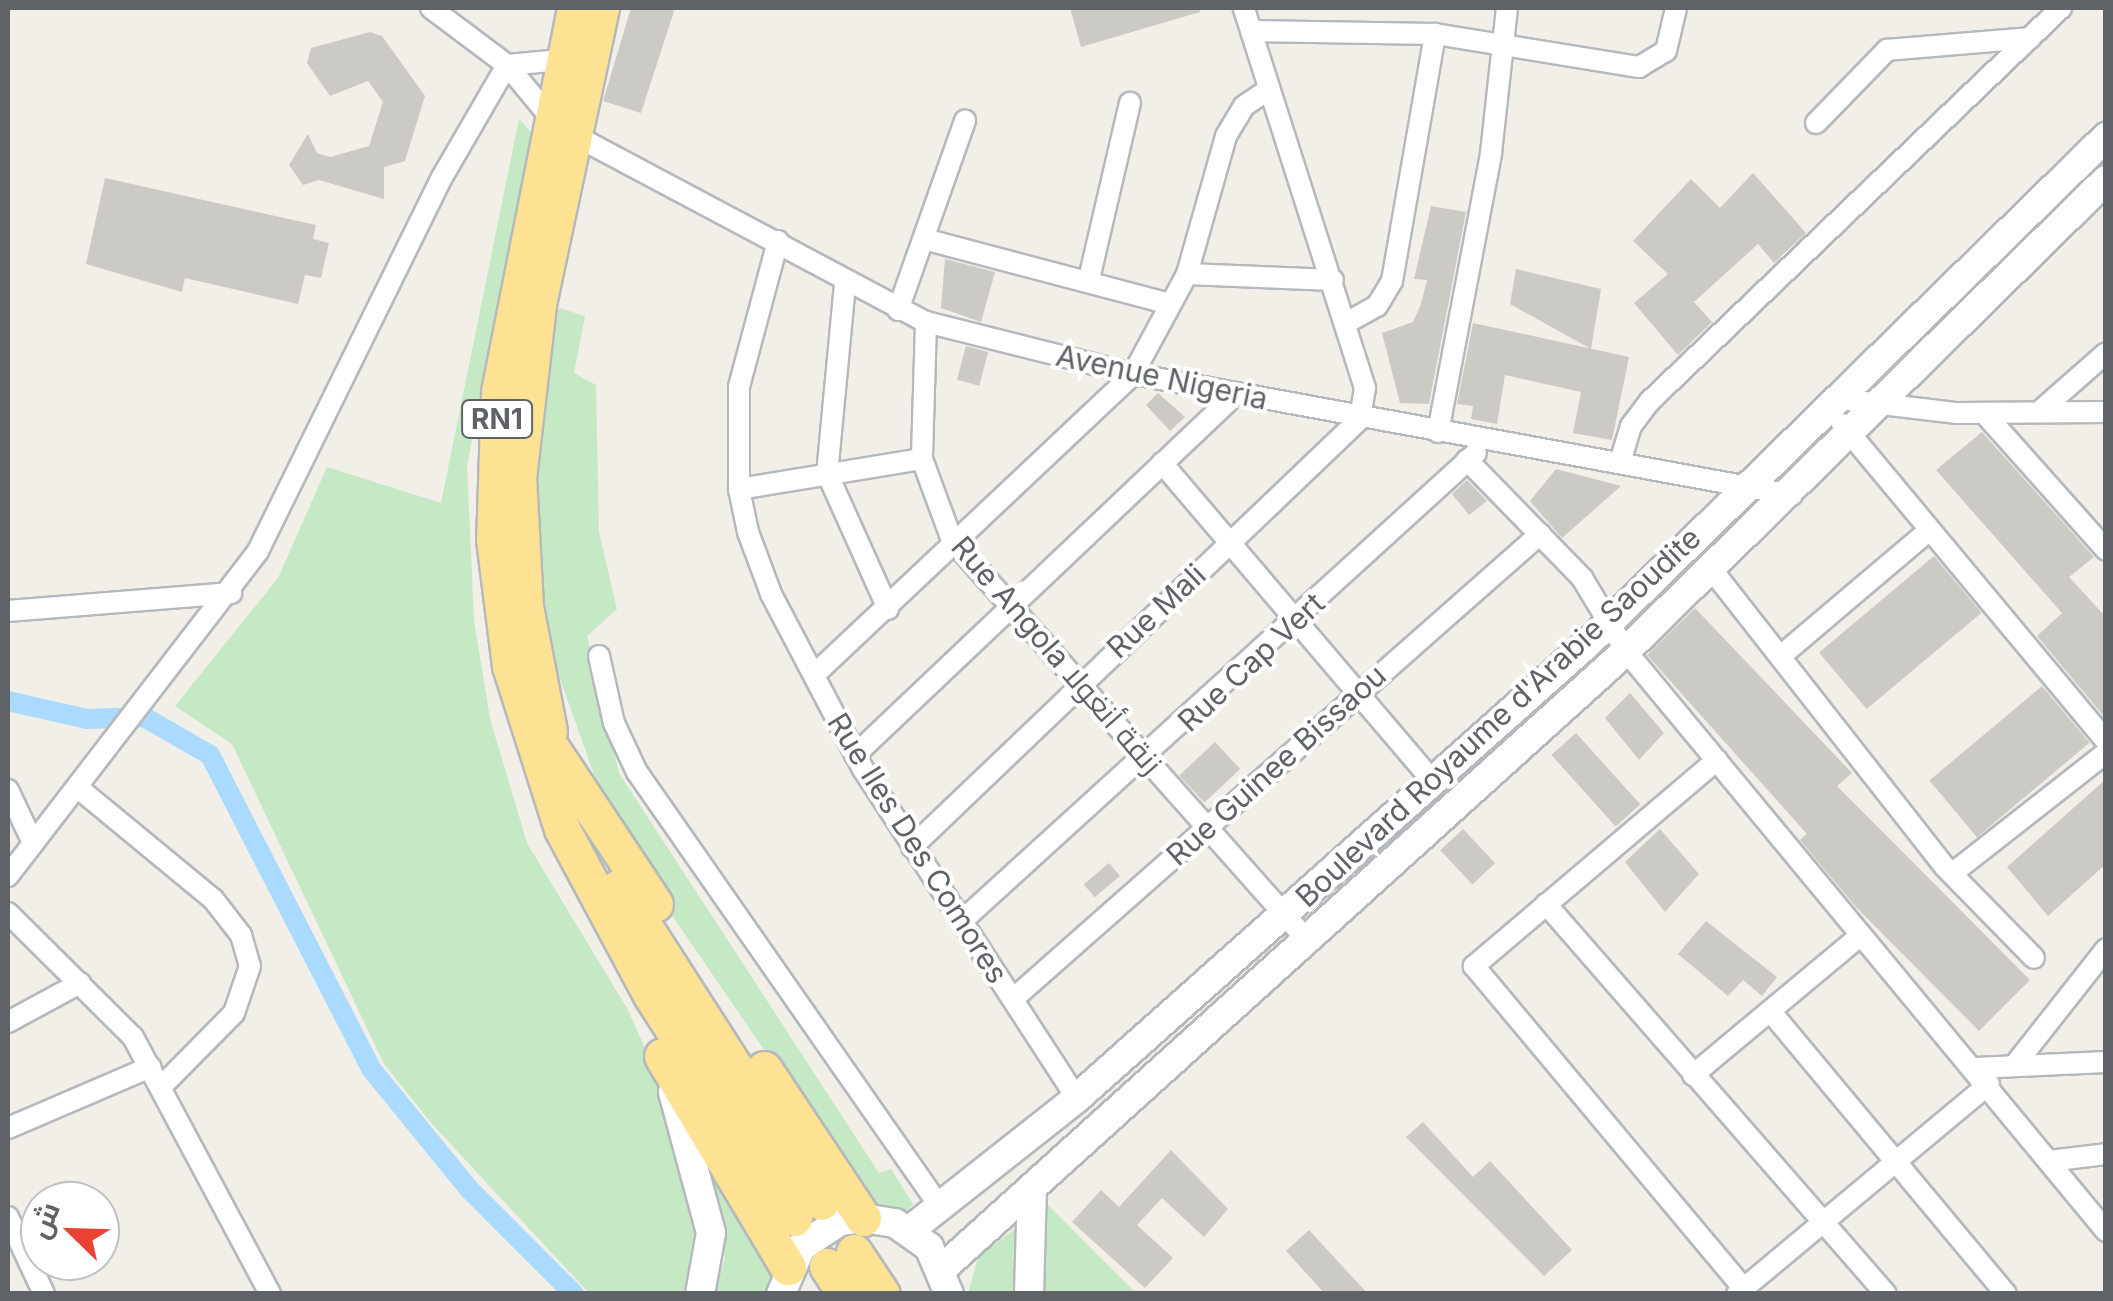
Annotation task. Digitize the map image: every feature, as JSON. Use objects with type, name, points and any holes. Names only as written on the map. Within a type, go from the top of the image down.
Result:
[{"type":"highway","name":"RN1","points":[[575,8],[562,60],[562,126],[518,478],[525,606],[552,749],[638,921],[808,1210],[650,995],[562,829],[510,666],[494,540],[506,338],[562,126],[601,8]]},
{"type":"highway","points":[[552,749],[863,1218]]},
{"type":"highway","points":[[562,829],[585,920],[785,1280]]},
{"type":"highway","points":[[842,1271],[882,1294]]},
{"type":"main road","name":"Boulevard Royaume d'Arabie Saoudite","points":[[910,1230],[938,1204],[1077,1098],[1612,621],[2106,137]]},
{"type":"main road","name":"Boulevard Royaume d'Arabie Saoudite","points":[[946,1281],[1032,1188],[1626,651],[1792,495],[2106,180]]},
{"type":"main road","points":[[662,1057],[711,1233],[700,1294]]},
{"type":"main road","points":[[1029,1294],[1032,1188]]},
{"type":"main road","points":[[785,1280],[818,1232],[863,1218],[910,1230],[946,1281]]},
{"type":"street","points":[[431,8],[506,66],[562,126]]},
{"type":"street","points":[[1244,8],[1365,388],[1360,419]]},
{"type":"street","points":[[1438,432],[1491,153],[1499,43],[1506,8]]},
{"type":"street","points":[[1251,31],[1435,34],[1639,67],[1666,52],[1676,8]]},
{"type":"street","points":[[1620,462],[1631,426],[1650,401],[2061,8]]},
{"type":"street","points":[[1346,322],[1384,300],[1392,281],[1435,34]]},
{"type":"street","points":[[1816,123],[1888,50],[2030,38]]},
{"type":"street","points":[[506,66],[562,60]]},
{"type":"street","points":[[8,876],[231,594],[506,66]]},
{"type":"street","points":[[815,674],[888,609],[952,540],[1134,374],[1187,274],[1226,136],[1244,106],[1269,89]]},
{"type":"street","points":[[1089,280],[1130,103]]},
{"type":"street","points":[[898,310],[965,121]]},
{"type":"street","name":"Avenue Nigeria","points":[[562,126],[778,241],[845,284],[926,322],[1134,374],[1360,419],[1792,495]]},
{"type":"street","points":[[924,240],[1170,304]]},
{"type":"street","name":"Rue Iles Des Comores","points":[[778,241],[740,387],[739,489],[771,594],[855,755],[1077,1098]]},
{"type":"street","points":[[1187,274],[1333,280]]},
{"type":"street","points":[[845,284],[827,473],[888,609]]},
{"type":"street","name":"Rue Angola زنقة أنغولا","points":[[926,322],[922,460],[952,540],[1082,679],[1146,759],[1307,940]]},
{"type":"street","points":[[2038,412],[2106,354]]},
{"type":"street","points":[[855,755],[1010,604],[1236,394]]},
{"type":"street","points":[[1834,404],[1985,414],[2106,412]]},
{"type":"street","points":[[1834,404],[1851,434],[1926,533],[2106,741]]},
{"type":"street","points":[[1985,414],[2102,543]]},
{"type":"street","name":"Rue Mali","points":[[912,846],[1082,679],[1360,419]]},
{"type":"street","name":"Rue Cap Vert","points":[[964,918],[1300,620],[1490,442]]},
{"type":"street","points":[[739,489],[922,460]]},
{"type":"street","points":[[1467,460],[1540,534],[1612,621],[1626,651],[1860,936],[1982,1076],[2106,1231]]},
{"type":"street","points":[[1162,463],[1233,539],[1432,780]]},
{"type":"street","points":[[1782,655],[1926,533]]},
{"type":"street","name":"Rue Guinee Bissaou","points":[[1014,998],[1540,534]]},
{"type":"street","points":[[1712,570],[1954,872],[2034,958]]},
{"type":"street","points":[[8,611],[231,594]]},
{"type":"street","points":[[599,656],[614,723],[637,772],[938,1204]]},
{"type":"street","points":[[1954,872],[2106,753]]},
{"type":"street","points":[[1717,760],[1485,952],[1475,970],[1740,1291],[1896,1162],[1982,1076],[2014,1066],[2106,1062]]},
{"type":"street","points":[[77,788],[213,899],[246,950],[247,985],[234,1014],[162,1086]]},
{"type":"street","points":[[8,790],[34,843]]},
{"type":"street","points":[[1546,904],[1886,1294]]},
{"type":"street","points":[[8,913],[115,1012],[162,1086],[270,1294]]},
{"type":"street","points":[[1693,1075],[1860,936]]},
{"type":"street","points":[[2014,1066],[2104,953]]},
{"type":"street","points":[[8,1022],[80,983]]},
{"type":"street","points":[[1771,1012],[2006,1294]]},
{"type":"street","points":[[8,1128],[150,1068]]},
{"type":"street","points":[[2049,1161],[2106,1154]]},
{"type":"street","points":[[8,1217],[44,1294]]},
{"type":"green space","points":[[519,119],[532,133],[467,466],[474,620],[490,719],[527,843],[628,1010],[683,1134],[707,1237],[697,1293],[589,1293],[432,1124],[384,1064],[232,744],[175,706],[278,578],[327,467],[441,503]]},
{"type":"green space","points":[[559,308],[585,316],[574,373],[596,385],[599,532],[617,609],[587,636],[619,773],[879,1173],[891,1169],[913,1204],[904,1214],[882,1211],[849,1174],[641,870],[600,791],[549,648],[533,460]]},
{"type":"green space","points":[[683,1096],[772,1267],[766,1293],[714,1293],[725,1258]]},
{"type":"green space","points":[[1047,1204],[1136,1293],[968,1294],[978,1257]]},
{"type":"building","points":[[631,8],[675,8],[641,113],[603,101]]},
{"type":"building","points":[[1070,8],[1199,8],[1200,12],[1081,47]]},
{"type":"building","points":[[370,32],[382,36],[425,96],[405,161],[384,167],[384,199],[319,180],[303,185],[289,165],[308,134],[317,153],[330,157],[369,146],[383,102],[368,81],[330,96],[307,63],[311,48]]},
{"type":"building","points":[[1753,173],[1806,233],[1774,263],[1758,244],[1694,302],[1712,322],[1678,355],[1634,303],[1668,274],[1633,241],[1691,179],[1720,208]]},
{"type":"building","points":[[105,178],[316,225],[313,239],[329,243],[321,278],[305,275],[298,304],[185,278],[182,292],[86,264]]},
{"type":"building","points":[[1431,206],[1466,212],[1429,404],[1400,403],[1382,333],[1413,322],[1421,304],[1427,280],[1414,279]]},
{"type":"building","points":[[945,259],[995,272],[981,322],[941,308]]},
{"type":"building","points":[[1516,269],[1601,289],[1591,349],[1510,304]]},
{"type":"building","points":[[1473,323],[1629,357],[1612,440],[1573,433],[1581,392],[1505,375],[1497,424],[1471,419],[1473,406],[1457,404]]},
{"type":"building","points":[[966,346],[988,352],[979,386],[957,380]]},
{"type":"building","points":[[1158,393],[1185,417],[1170,431],[1146,405]]},
{"type":"building","points":[[1982,432],[2094,557],[2069,577],[2106,617],[2106,719],[2037,636],[2062,613],[1936,470]]},
{"type":"building","points":[[1556,469],[1621,486],[1562,538],[1530,501]]},
{"type":"building","points":[[1467,480],[1487,501],[1469,515],[1452,494]]},
{"type":"building","points":[[1934,556],[1982,613],[1867,709],[1819,652]]},
{"type":"building","points":[[1695,608],[1852,773],[1837,786],[2030,980],[1979,1031],[1855,906],[1800,840],[1807,834],[1647,655]]},
{"type":"building","points":[[2042,686],[2090,743],[1977,837],[1929,780]]},
{"type":"building","points":[[1630,693],[1664,733],[1639,760],[1605,718]]},
{"type":"building","points":[[1576,733],[1640,804],[1616,826],[1551,755]]},
{"type":"building","points":[[1215,742],[1240,769],[1204,802],[1179,775]]},
{"type":"building","points":[[2106,779],[2106,864],[2048,916],[2007,867]]},
{"type":"building","points":[[1463,829],[1495,863],[1472,885],[1440,850]]},
{"type":"building","points":[[1660,829],[1699,874],[1665,912],[1625,862]]},
{"type":"building","points":[[1109,863],[1120,876],[1095,897],[1084,884]]},
{"type":"building","points":[[1706,921],[1777,977],[1762,996],[1743,980],[1728,996],[1678,954]]},
{"type":"building","points":[[1423,1122],[1473,1177],[1490,1161],[1572,1250],[1544,1276],[1406,1137]]},
{"type":"building","points":[[1171,1150],[1228,1209],[1204,1237],[1162,1198],[1137,1225],[1173,1258],[1145,1288],[1072,1222],[1101,1190],[1119,1207]]},
{"type":"building","points":[[1309,1230],[1368,1294],[1325,1294],[1286,1251]]},
{"type":"waterway","points":[[8,701],[87,719],[144,717],[210,755],[372,1070],[470,1190],[574,1294]]}]
